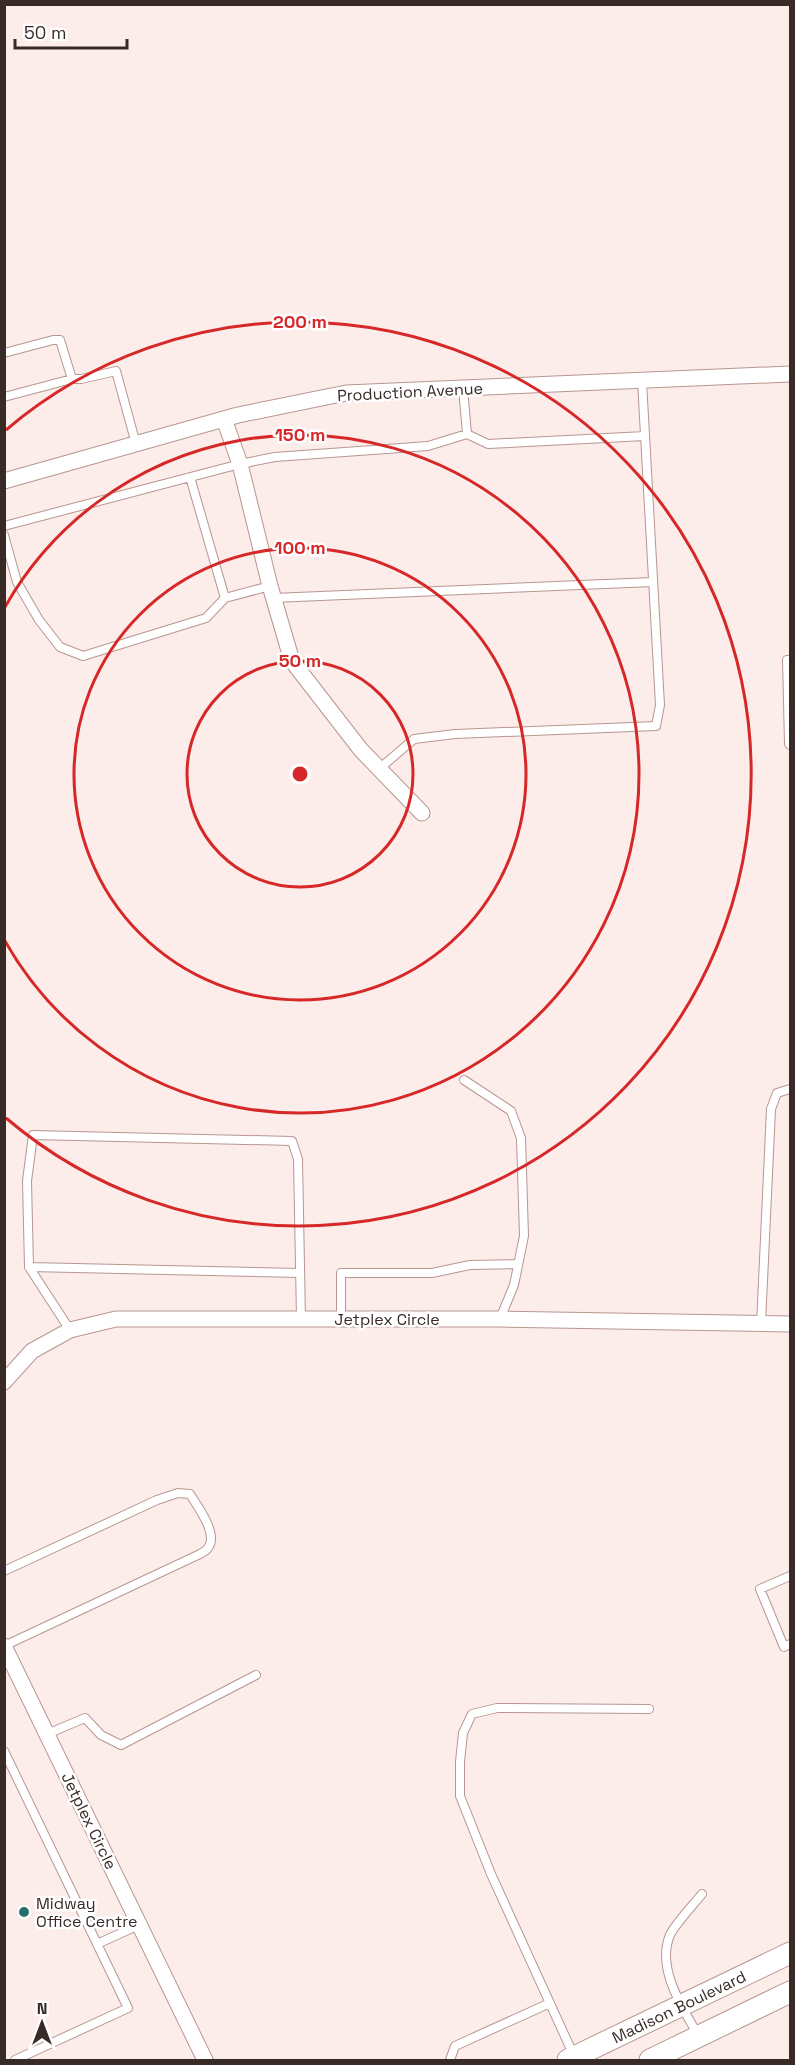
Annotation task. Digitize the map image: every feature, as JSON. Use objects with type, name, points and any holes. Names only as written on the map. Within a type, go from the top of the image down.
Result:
[{"type":"main road","name":"Madison Boulevard","points":[[571,2059],[790,1953]]},
{"type":"main road","points":[[650,2061],[790,1992]]},
{"type":"street","name":"Production Avenue","points":[[4,481],[224,419],[346,393],[790,374]]},
{"type":"street","points":[[224,419],[240,464],[271,592],[292,661],[362,750],[422,813]]},
{"type":"street","name":"Jetplex Circle","points":[[4,1382],[32,1351],[70,1330],[117,1319],[500,1318],[790,1324]]},
{"type":"street","name":"Jetplex Circle","points":[[4,1646],[205,2061]]},
{"type":"lane","points":[[4,353],[60,340],[72,379]]},
{"type":"lane","points":[[4,397],[72,379],[116,371],[136,444]]},
{"type":"lane","points":[[380,769],[414,739],[455,734],[656,726],[660,705],[642,381]]},
{"type":"lane","points":[[463,388],[467,434]]},
{"type":"lane","points":[[4,526],[240,464],[275,457],[428,446],[467,434],[488,444],[645,436]]},
{"type":"lane","points":[[190,477],[225,598]]},
{"type":"lane","points":[[4,535],[17,582],[39,620],[60,647],[83,656],[206,618],[225,598],[271,592],[653,582]]},
{"type":"lane","points":[[790,660],[787,660],[790,745]]},
{"type":"lane","points":[[464,1080],[511,1110],[521,1138],[524,1236],[514,1285],[500,1318]]},
{"type":"lane","points":[[761,1324],[771,1109],[777,1094],[790,1089]]},
{"type":"lane","points":[[70,1330],[29,1267],[27,1181],[33,1135],[292,1141],[298,1159],[301,1319]]},
{"type":"lane","points":[[341,1319],[341,1273],[432,1273],[470,1265],[518,1264]]},
{"type":"lane","points":[[29,1267],[300,1273]]},
{"type":"lane","points":[[4,1571],[157,1500],[178,1493],[190,1494],[209,1525],[212,1539],[209,1548],[200,1554],[4,1646]]},
{"type":"lane","points":[[790,1576],[760,1589],[784,1647],[790,1644]]},
{"type":"lane","points":[[47,1734],[85,1718],[101,1735],[121,1745],[256,1675]]},
{"type":"lane","points":[[571,2059],[550,2003],[491,1874],[460,1796],[463,1733],[472,1714],[497,1708],[649,1709]]},
{"type":"lane","points":[[4,1751],[129,2008],[15,2061]]},
{"type":"lane","points":[[699,2037],[681,2005],[666,1963],[670,1934],[702,1894]]},
{"type":"lane","points":[[97,1944],[139,1924]]},
{"type":"lane","points":[[450,2061],[455,2046],[550,2003]]},
{"type":"place","name":"Midway Office Centre","points":[[24,1912]]}]
